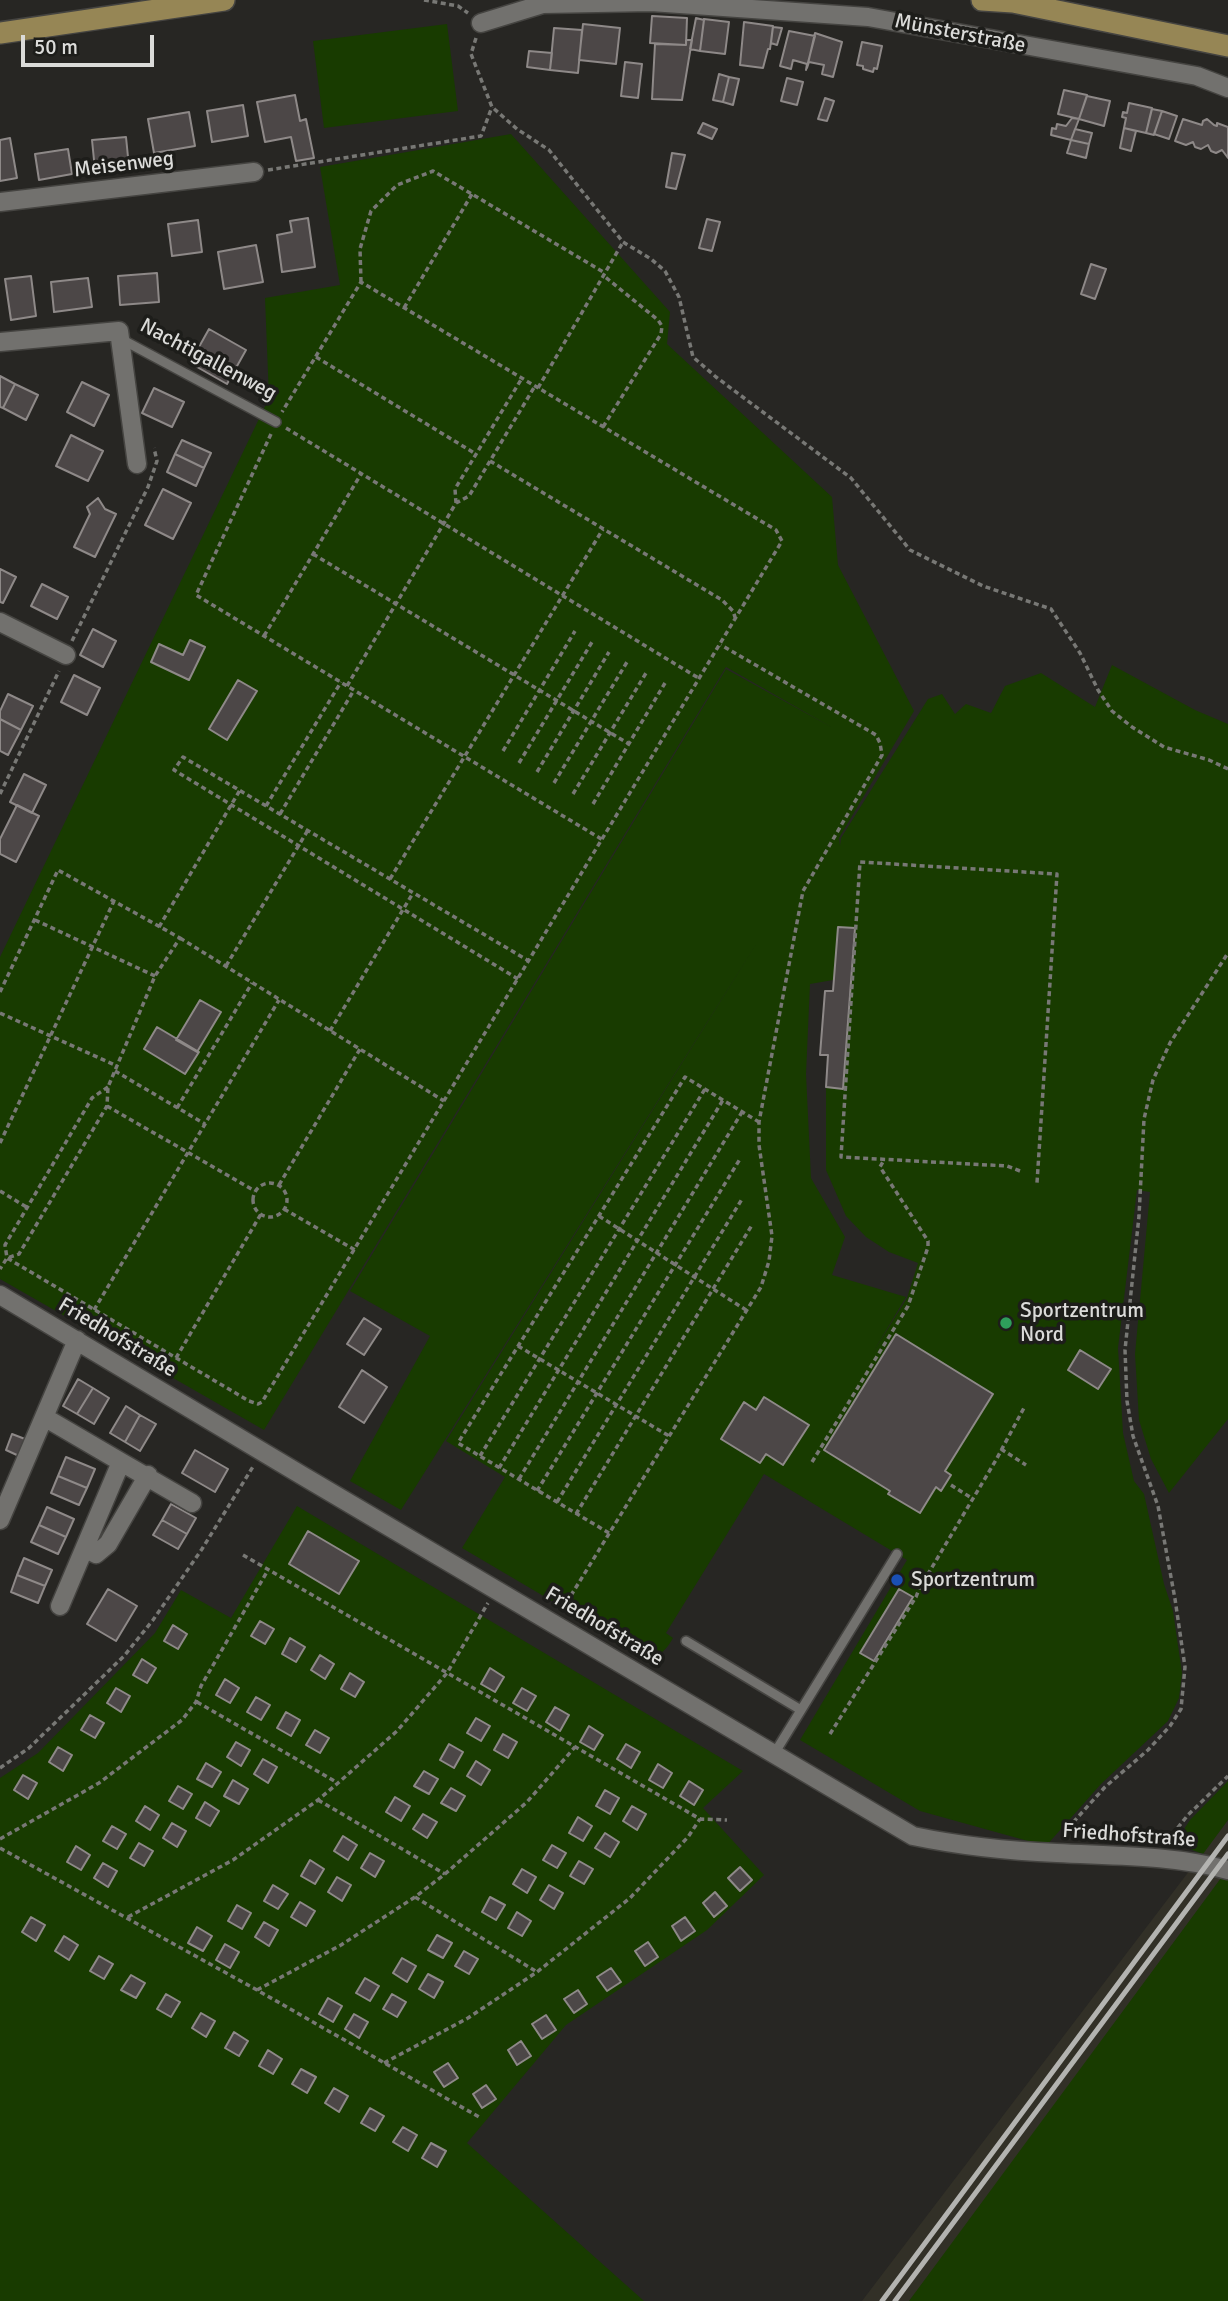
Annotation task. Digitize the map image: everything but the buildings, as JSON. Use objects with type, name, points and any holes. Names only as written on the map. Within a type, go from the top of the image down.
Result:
[{"type":"main road","points":[[0,33],[224,0]]},
{"type":"main road","name":"Münsterstraße","points":[[982,0],[1013,2],[1228,46]]},
{"type":"street","name":"Münsterstraße","points":[[481,23],[543,4],[638,2],[868,17],[1197,76],[1228,88]]},
{"type":"street","name":"Meisenweg","points":[[0,202],[254,172]]},
{"type":"street","name":"Nachtigallenweg","points":[[0,342],[119,331],[121,338]]},
{"type":"street","points":[[121,338],[137,464]]},
{"type":"street","points":[[0,622],[66,655]]},
{"type":"street","name":"Friedhofstraße","points":[[0,1295],[913,1836],[961,1846],[1156,1857],[1228,1870]]},
{"type":"street","points":[[0,1520],[77,1340]]},
{"type":"street","points":[[44,1418],[148,1475],[192,1503]]},
{"type":"street","points":[[60,1606],[121,1462]]},
{"type":"street","points":[[85,1548],[96,1554],[108,1544],[148,1475]]},
{"type":"lane","name":"Nachtigallenweg","points":[[121,338],[275,422]]},
{"type":"lane","points":[[774,1754],[897,1554]]},
{"type":"lane","points":[[686,1641],[801,1710]]},
{"type":"path","points":[[424,0],[458,6],[481,23],[471,54],[492,107],[517,129],[549,150],[624,242],[652,259],[665,271],[679,297],[693,357],[851,478],[910,550],[983,586],[1051,609],[1080,653],[1098,690],[1112,711],[1132,727],[1164,747],[1209,760],[1228,769]]},
{"type":"path","points":[[254,172],[481,136],[492,107]]},
{"type":"path","points":[[603,427],[661,334],[662,326],[657,320],[604,274],[433,171],[397,185],[371,211],[359,249],[361,282],[275,422],[196,595],[603,840]]},
{"type":"path","points":[[404,308],[472,194]]},
{"type":"path","points":[[347,686],[456,503],[469,496],[624,242]]},
{"type":"path","points":[[7,1258],[249,1401],[258,1404],[262,1402],[781,546],[781,536],[776,530],[361,282]]},
{"type":"path","points":[[316,356],[476,454]]},
{"type":"path","points":[[456,503],[455,489],[522,378]]},
{"type":"path","points":[[275,422],[700,679]]},
{"type":"path","points":[[490,461],[722,600],[733,611],[736,620]]},
{"type":"path","points":[[264,636],[361,474]]},
{"type":"path","points":[[74,637],[148,487]]},
{"type":"path","points":[[390,879],[603,529]]},
{"type":"path","points":[[313,554],[629,744]]},
{"type":"path","points":[[503,751],[575,631]]},
{"type":"path","points":[[519,762],[592,642]]},
{"type":"path","points":[[554,1623],[761,1287],[769,1261],[772,1236],[759,1145],[759,1122],[803,891],[882,755],[876,736],[721,645]]},
{"type":"path","points":[[537,772],[609,652]]},
{"type":"path","points":[[554,783],[627,662]]},
{"type":"path","points":[[573,794],[646,673]]},
{"type":"path","points":[[266,806],[341,682]]},
{"type":"path","points":[[593,804],[665,684]]},
{"type":"path","points":[[280,814],[354,690]]},
{"type":"path","points":[[0,794],[50,692]]},
{"type":"path","points":[[518,979],[174,770],[183,757],[529,961]]},
{"type":"path","points":[[159,926],[240,790]]},
{"type":"path","points":[[226,966],[307,830]]},
{"type":"path","points":[[1020,1171],[1007,1166],[841,1157],[860,862],[1057,874],[1037,1183]]},
{"type":"path","points":[[0,992],[58,870],[180,938],[444,1101]]},
{"type":"path","points":[[330,1031],[413,893]]},
{"type":"path","points":[[0,1143],[114,901]]},
{"type":"path","points":[[34,920],[155,976]]},
{"type":"path","points":[[0,1269],[7,1258],[19,1254],[107,1106],[108,1087],[155,976],[180,938]]},
{"type":"path","points":[[1055,1853],[1068,1828],[1105,1787],[1148,1750],[1181,1709],[1185,1667],[1175,1599],[1158,1506],[1133,1436],[1127,1401],[1125,1350],[1139,1216],[1143,1119],[1153,1080],[1170,1043],[1228,953]]},
{"type":"path","points":[[177,1108],[252,983]]},
{"type":"path","points":[[94,1310],[279,999]]},
{"type":"path","points":[[0,1013],[116,1068],[205,1124]]},
{"type":"path","points":[[279,1185],[360,1049]]},
{"type":"path","points":[[609,1533],[458,1443],[685,1077],[759,1122]]},
{"type":"path","points":[[7,1258],[5,1245],[92,1098],[108,1087]]},
{"type":"path","points":[[480,1456],[705,1089]]},
{"type":"path","points":[[499,1468],[723,1101]]},
{"type":"path","points":[[107,1106],[255,1191]]},
{"type":"path","points":[[519,1479],[742,1112]]},
{"type":"path","points":[[537,1491],[740,1159]]},
{"type":"path","points":[[812,1462],[908,1306],[928,1247],[928,1241],[880,1167],[884,1160]]},
{"type":"path","points":[[266,1183],[279,1185],[286,1196],[284,1209],[274,1216],[261,1214],[253,1203],[255,1191],[266,1183]]},
{"type":"path","points":[[0,1191],[28,1208]]},
{"type":"path","points":[[557,1502],[742,1199]]},
{"type":"path","points":[[284,1209],[355,1250]]},
{"type":"path","points":[[176,1358],[261,1214]]},
{"type":"path","points":[[599,1216],[746,1310]]},
{"type":"path","points":[[576,1514],[752,1225]]},
{"type":"path","points":[[518,1346],[669,1436]]},
{"type":"path","points":[[830,1734],[916,1597],[1025,1406]]},
{"type":"path","points":[[1001,1449],[1026,1465]]},
{"type":"path","points":[[0,1768],[38,1740],[124,1656],[153,1620],[202,1549],[262,1452]]},
{"type":"path","points":[[951,1485],[973,1499]]},
{"type":"path","points":[[243,1555],[700,1819],[727,1820]]},
{"type":"path","points":[[0,1839],[99,1783],[183,1720],[196,1702],[201,1686],[268,1570]]},
{"type":"path","points":[[127,1917],[233,1860],[318,1800],[397,1731],[447,1673],[496,1590]]},
{"type":"path","points":[[196,1702],[338,1783]]},
{"type":"path","points":[[257,1990],[341,1945],[415,1897],[527,1802],[575,1747]]},
{"type":"path","points":[[1156,1857],[1188,1815],[1228,1776]]},
{"type":"path","points":[[318,1800],[445,1874]]},
{"type":"path","points":[[384,2063],[468,2018],[537,1972],[630,1898],[688,1837],[700,1819]]},
{"type":"path","points":[[0,1848],[479,2117]]},
{"type":"path","points":[[415,1897],[537,1972]]},
{"type":"shaded area","points":[[1228,1820],[1228,1869],[950,2248],[909,2301],[862,2301]]},
{"type":"green space","points":[[447,24],[458,111],[324,128],[313,41]]},
{"type":"green space","points":[[511,134],[670,312],[667,344],[832,497],[838,565],[914,711],[839,838],[840,846],[841,838],[928,699],[942,694],[955,714],[966,704],[991,713],[1005,686],[1041,673],[1095,707],[1112,665],[1195,710],[1228,724],[1228,1419],[1169,1493],[1151,1459],[1139,1420],[1135,1354],[1150,1192],[1137,1190],[1118,1348],[1123,1433],[1134,1481],[1144,1494],[1164,1584],[1173,1611],[1182,1673],[1179,1698],[1168,1721],[1101,1784],[1046,1846],[920,1811],[800,1740],[907,1560],[764,1474],[666,1633],[673,1638],[663,1652],[652,1656],[647,1657],[462,1548],[505,1477],[446,1441],[760,938],[401,1510],[350,1481],[430,1336],[350,1291],[726,669],[833,728],[726,667],[264,1430],[0,1279],[0,957],[269,398],[265,298],[340,285],[320,167]],"holes":[[[833,980],[833,991],[825,991],[820,1055],[828,1056],[826,1170],[846,1216],[866,1237],[889,1252],[918,1263],[907,1298],[872,1354],[906,1297],[832,1275],[845,1237],[811,1178],[806,1074],[810,984]]]},
{"type":"green space","points":[[297,1506],[743,1771],[703,1808],[764,1875],[707,1930],[566,2025],[467,2143],[644,2301],[0,2301],[0,1778],[38,1753],[155,1633],[181,1590],[231,1618]]},
{"type":"green space","points":[[1228,1781],[1228,1820],[1203,1854],[1187,1848],[1179,1837],[1190,1820]]},
{"type":"green space","points":[[1221,1878],[1228,1879],[1228,2301],[909,2301]]},
{"type":"railway","points":[[882,2301],[1228,1836]]},
{"type":"railway","points":[[895,2301],[1228,1854]]},
{"type":"place","name":"Sportzentrum Nord","points":[[1006,1323]]},
{"type":"place","name":"Sportzentrum","points":[[897,1580]]}]
